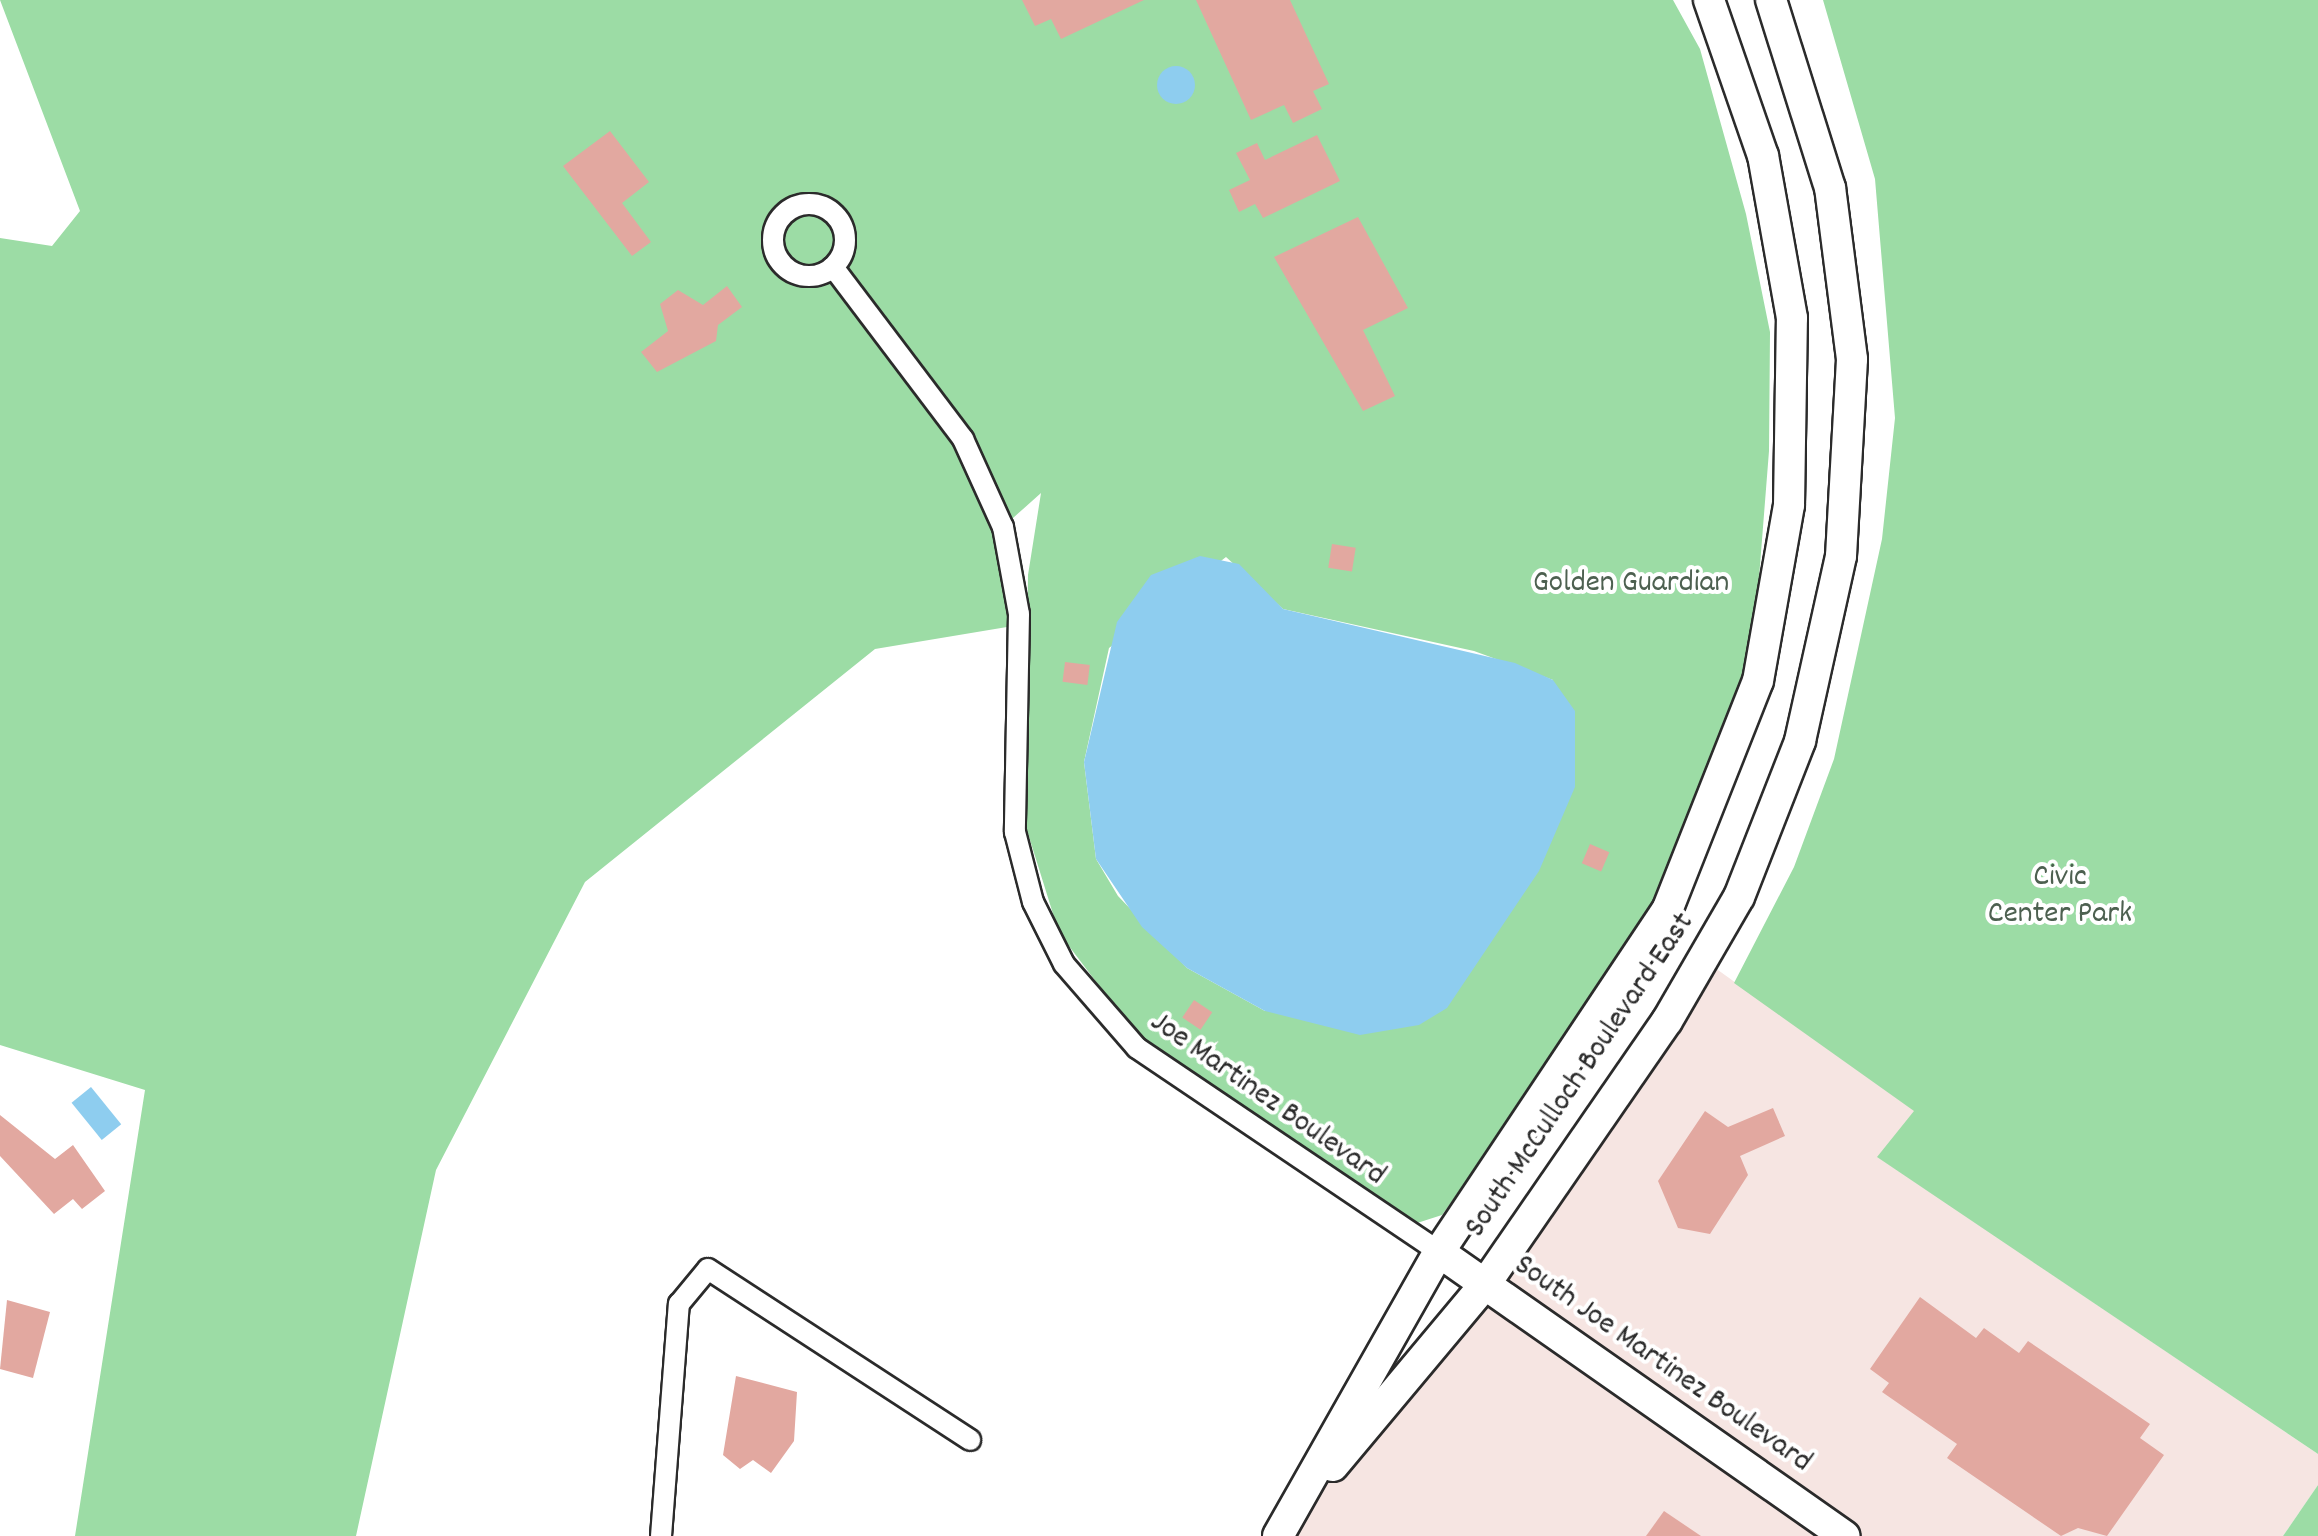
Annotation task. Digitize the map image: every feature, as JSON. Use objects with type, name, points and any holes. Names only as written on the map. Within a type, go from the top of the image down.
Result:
[{"type":"main road","name":"South McCulloch Boulevard East","points":[[1307,1494],[1439,1252],[1619,989],[1687,872],[1746,724],[1778,593],[1793,436],[1788,280],[1763,156],[1709,0]]},
{"type":"main road","name":"South McCulloch Boulevard East","points":[[1278,1536],[1307,1494],[1486,1283],[1718,936],[1786,784],[1826,639],[1850,458],[1847,287],[1819,141],[1772,0]]},
{"type":"main road","name":"South Joe Martinez Boulevard","points":[[1439,1252],[1844,1536]]},
{"type":"street","name":"Joe Martinez Boulevard","points":[[833,267],[963,439],[1003,526],[1019,614],[1016,832],[1032,902],[1064,964],[1137,1048],[1439,1252]]},
{"type":"street","points":[[661,1536],[679,1304],[698,1272],[738,1280],[970,1440]]},
{"type":"shaded area","points":[[1704,960],[1915,1111],[1878,1157],[2318,1454],[2318,1485],[2283,1536],[1278,1536],[1399,1393]]},
{"type":"green space","name":"Golden Guardian","points":[[0,0],[1673,0],[1700,49],[1746,214],[1770,332],[1769,451],[1753,654],[1704,813],[1633,948],[1442,1215],[1414,1224],[1135,1033],[1059,933],[1025,824],[1028,575],[1041,493],[1003,527],[1017,587],[1007,627],[875,649],[585,882],[436,1170],[356,1536],[75,1536],[145,1090],[0,1045],[0,238],[52,246],[80,211]],"holes":[[[1226,557],[1283,609],[1474,651],[1553,680],[1265,1011],[1187,968],[1118,896],[1096,859],[1084,762],[1109,648]]]},
{"type":"green space","name":"Civic Center Park","points":[[1823,0],[2318,0],[2318,1454],[1877,1157],[1914,1111],[1734,983],[1794,867],[1834,759],[1882,539],[1895,418],[1875,179]]},
{"type":"green space","points":[[2318,1485],[2318,1536],[2283,1536]]},
{"type":"water","points":[[1176,66],[1190,71],[1195,85],[1190,99],[1176,104],[1162,99],[1157,85],[1162,71]]},
{"type":"water","points":[[1200,556],[1239,564],[1283,609],[1515,663],[1553,680],[1575,711],[1575,787],[1539,871],[1447,1008],[1419,1025],[1360,1035],[1265,1011],[1187,968],[1142,927],[1096,859],[1084,762],[1117,622],[1151,575]]},
{"type":"water","points":[[91,1087],[121,1124],[102,1140],[72,1103]]},
{"type":"building","points":[[1022,0],[1144,0],[1061,39],[1051,19],[1035,26]]},
{"type":"building","points":[[1196,0],[1290,0],[1329,84],[1313,91],[1322,109],[1293,123],[1284,105],[1251,120]]},
{"type":"building","points":[[610,131],[649,182],[622,203],[651,242],[632,256],[563,166]]},
{"type":"building","points":[[1317,135],[1340,181],[1263,218],[1255,204],[1239,212],[1229,190],[1250,180],[1236,153],[1257,143],[1265,160]]},
{"type":"building","points":[[1358,217],[1408,308],[1363,330],[1395,396],[1363,411],[1274,257]]},
{"type":"building","points":[[727,286],[742,307],[718,325],[716,341],[657,372],[641,352],[668,331],[660,304],[678,290],[703,305]]},
{"type":"building","points":[[1332,544],[1356,548],[1352,571],[1328,568]]},
{"type":"building","points":[[1065,662],[1090,665],[1087,685],[1063,682]]},
{"type":"building","points":[[1590,844],[1609,852],[1601,872],[1582,863]]},
{"type":"building","points":[[1194,1000],[1212,1012],[1200,1030],[1182,1017]]},
{"type":"building","points":[[1773,1108],[1785,1136],[1740,1156],[1748,1175],[1710,1234],[1678,1228],[1658,1181],[1705,1111],[1728,1127]]},
{"type":"building","points":[[0,1115],[55,1159],[73,1145],[105,1191],[82,1209],[73,1199],[54,1214],[0,1156]]},
{"type":"building","points":[[1920,1297],[1976,1338],[1984,1328],[2019,1353],[2028,1341],[2150,1424],[2140,1438],[2164,1455],[2107,1536],[2078,1528],[2061,1536],[1947,1458],[1957,1444],[1882,1392],[1889,1383],[1870,1369]]},
{"type":"building","points":[[7,1300],[50,1312],[33,1378],[0,1369]]},
{"type":"building","points":[[736,1376],[797,1392],[794,1441],[771,1473],[753,1460],[740,1469],[723,1455]]},
{"type":"building","points":[[1664,1511],[1701,1536],[1646,1536]]}]
